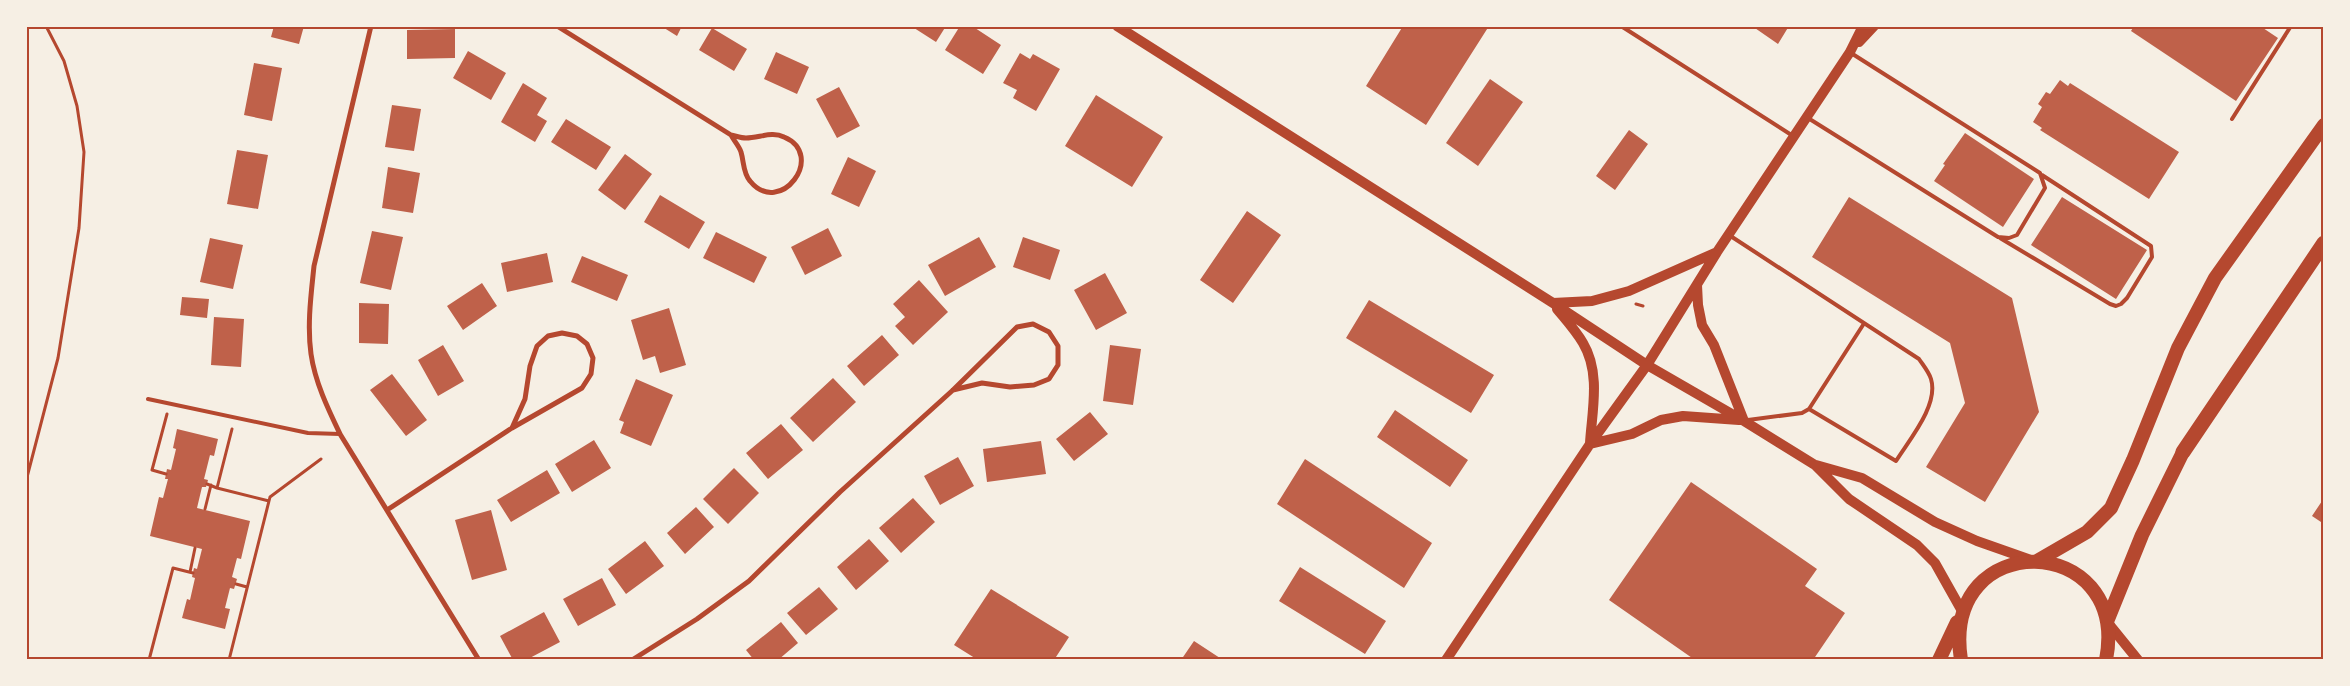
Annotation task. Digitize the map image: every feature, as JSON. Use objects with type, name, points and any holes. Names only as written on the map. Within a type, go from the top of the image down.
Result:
[{"type":"highway","points":[[2035,561],[2087,532],[2111,508],[2178,348],[2215,278],[2324,126]]},
{"type":"highway","points":[[2108,621],[2142,535],[2183,452],[2324,243]]},
{"type":"highway","points":[[1939,660],[1974,590],[1991,574],[2013,563],[2035,561],[2061,566],[2082,578],[2098,597],[2108,621],[2110,642],[2106,660]]},
{"type":"highway","points":[[1961,660],[1958,636],[1962,613]]},
{"type":"main road","points":[[1117,26],[1553,303],[1647,365],[1815,465],[1849,499],[1917,545],[1935,563],[1962,613]]},
{"type":"main road","points":[[1446,660],[1590,444],[1647,365],[1717,252],[1808,118],[1850,52],[1863,26]]},
{"type":"main road","points":[[1850,52],[1874,26]]},
{"type":"main road","points":[[1553,303],[1592,301],[1629,291],[1717,252]]},
{"type":"main road","points":[[1697,284],[1698,305],[1702,325],[1714,345],[1744,421]]},
{"type":"main road","points":[[1553,303],[1583,344],[1591,362],[1594,377],[1590,444]]},
{"type":"main road","points":[[1590,444],[1632,434],[1661,420],[1675,418],[1744,421]]},
{"type":"main road","points":[[1815,465],[1862,478],[1935,522],[1977,541],[2035,561]]},
{"type":"main road","points":[[2108,621],[2138,660]]},
{"type":"street","points":[[371,26],[314,266],[309,307],[311,355],[324,399],[340,434],[479,660]]},
{"type":"street","points":[[557,26],[731,135],[746,138],[776,134],[791,141],[800,155],[800,171],[797,178],[786,188],[775,192],[767,192],[754,186],[746,175],[740,151],[731,135]]},
{"type":"street","points":[[632,660],[697,619],[749,581],[840,492],[953,390],[1017,327],[1033,324],[1049,332],[1058,346],[1058,365],[1049,379],[1034,385],[1010,387],[982,383],[953,390]]},
{"type":"street","points":[[387,510],[512,428],[582,388],[591,374],[593,358],[587,344],[577,336],[562,332],[548,336],[537,346],[530,366],[525,399],[512,428]]},
{"type":"lane","points":[[1621,26],[1795,137]]},
{"type":"lane","points":[[2232,119],[2291,26]]},
{"type":"lane","points":[[1808,118],[2110,304],[2116,306],[2127,298],[2152,257],[2151,246],[1850,52]]},
{"type":"lane","points":[[1998,236],[2009,238],[2017,234],[2045,188],[2044,180],[2040,173]]},
{"type":"lane","points":[[1729,235],[1863,325],[1919,359],[1931,379],[1933,393],[1929,407],[1896,460],[1809,409]]},
{"type":"lane","points":[[1744,421],[1802,413],[1809,409],[1863,325]]},
{"type":"lane","points":[[148,399],[308,433],[340,434]]},
{"type":"path","points":[[26,481],[58,358],[79,228],[84,152],[77,106],[64,61],[46,26]]},
{"type":"path","points":[[165,419],[152,470],[166,474]]},
{"type":"path","points":[[217,488],[230,435]]},
{"type":"path","points":[[228,660],[270,497],[321,459]]},
{"type":"path","points":[[204,509],[209,485],[269,501]]},
{"type":"path","points":[[149,660],[173,568],[191,572],[195,548]]},
{"type":"path","points":[[236,584],[248,587]]},
{"type":"building","points":[[274,26],[304,26],[299,44],[271,37]]},
{"type":"building","points":[[661,26],[682,26],[677,36]]},
{"type":"building","points":[[911,26],[946,26],[936,42]]},
{"type":"building","points":[[960,26],[972,26],[1001,45],[983,74],[945,50]]},
{"type":"building","points":[[1403,26],[1489,26],[1426,125],[1366,86]]},
{"type":"building","points":[[1752,26],[1789,26],[1778,44]]},
{"type":"building","points":[[2134,26],[2260,26],[2278,38],[2236,101],[2131,31]]},
{"type":"building","points":[[712,28],[747,49],[734,71],[699,50]]},
{"type":"building","points":[[455,29],[455,58],[407,59],[407,30]]},
{"type":"building","points":[[468,51],[506,73],[491,100],[453,78]]},
{"type":"building","points":[[776,52],[809,67],[797,94],[764,79]]},
{"type":"building","points":[[1020,53],[1030,59],[1033,54],[1060,69],[1036,111],[1013,98],[1017,90],[1003,83]]},
{"type":"building","points":[[254,63],[282,68],[272,121],[244,115]]},
{"type":"building","points":[[1490,79],[1523,102],[1478,166],[1446,143]]},
{"type":"building","points":[[2060,80],[2068,86],[2070,83],[2179,152],[2149,199],[2040,130],[2042,128],[2033,122],[2042,107],[2038,104],[2046,92],[2050,94]]},
{"type":"building","points":[[523,83],[547,98],[537,115],[547,121],[535,142],[501,122]]},
{"type":"building","points":[[839,87],[860,126],[837,138],[816,99]]},
{"type":"building","points":[[1096,95],[1163,137],[1132,187],[1065,146]]},
{"type":"building","points":[[392,105],[421,109],[414,151],[385,147]]},
{"type":"building","points":[[566,119],[611,147],[596,170],[551,142]]},
{"type":"building","points":[[1629,130],[1648,144],[1615,190],[1596,176]]},
{"type":"building","points":[[1965,133],[2034,179],[2003,227],[1934,181],[1945,165],[1943,164]]},
{"type":"building","points":[[237,150],[268,155],[258,209],[227,204]]},
{"type":"building","points":[[625,154],[652,174],[625,210],[598,190]]},
{"type":"building","points":[[848,157],[876,171],[859,207],[831,194]]},
{"type":"building","points":[[388,167],[420,173],[413,213],[382,208]]},
{"type":"building","points":[[660,195],[705,222],[689,249],[644,222]]},
{"type":"building","points":[[1849,197],[2012,298],[2039,412],[1985,502],[1926,467],[1965,403],[1950,343],[1812,257]]},
{"type":"building","points":[[2062,197],[2147,250],[2116,299],[2031,245]]},
{"type":"building","points":[[1247,211],[1281,235],[1233,303],[1200,280]]},
{"type":"building","points":[[828,228],[842,256],[805,275],[791,247]]},
{"type":"building","points":[[372,231],[403,237],[391,290],[360,283]]},
{"type":"building","points":[[716,232],[767,257],[754,283],[703,258]]},
{"type":"building","points":[[979,237],[996,267],[945,296],[928,265]]},
{"type":"building","points":[[1023,237],[1060,250],[1050,280],[1013,267]]},
{"type":"building","points":[[210,238],[243,245],[233,289],[200,282]]},
{"type":"building","points":[[547,253],[553,282],[507,292],[501,263]]},
{"type":"building","points":[[582,256],[628,275],[617,301],[571,282]]},
{"type":"building","points":[[1105,273],[1127,313],[1096,330],[1074,290]]},
{"type":"building","points":[[919,280],[948,312],[913,345],[895,326],[905,317],[893,304]]},
{"type":"building","points":[[482,283],[497,306],[463,330],[447,306]]},
{"type":"building","points":[[182,297],[209,299],[207,318],[180,315]]},
{"type":"building","points":[[1369,300],[1494,375],[1471,413],[1346,338]]},
{"type":"building","points":[[359,303],[389,304],[388,344],[359,343]]},
{"type":"building","points":[[669,308],[686,365],[660,373],[655,356],[643,360],[631,320]]},
{"type":"building","points":[[214,317],[244,319],[241,367],[211,365]]},
{"type":"building","points":[[882,335],[899,355],[864,386],[847,366]]},
{"type":"building","points":[[443,345],[464,381],[438,396],[418,360]]},
{"type":"building","points":[[1110,345],[1141,349],[1133,405],[1103,401]]},
{"type":"building","points":[[392,374],[427,420],[406,436],[370,390]]},
{"type":"building","points":[[833,378],[856,402],[813,442],[790,418]]},
{"type":"building","points":[[636,379],[673,395],[651,446],[620,433],[624,422],[619,420]]},
{"type":"building","points":[[1395,410],[1468,460],[1450,487],[1377,437]]},
{"type":"building","points":[[1090,412],[1108,434],[1074,461],[1056,439]]},
{"type":"building","points":[[781,424],[803,450],[768,479],[746,453]]},
{"type":"building","points":[[177,429],[218,439],[214,456],[210,455],[204,479],[208,480],[206,487],[202,487],[197,508],[250,521],[241,559],[237,558],[232,577],[237,579],[234,589],[230,588],[225,608],[230,609],[225,629],[182,618],[187,599],[190,600],[195,578],[192,577],[194,568],[197,569],[202,549],[150,536],[159,497],[163,498],[168,479],[165,479],[167,469],[171,470],[176,449],[173,448]]},
{"type":"building","points":[[594,440],[611,468],[572,492],[555,464]]},
{"type":"building","points":[[1041,441],[1046,474],[987,482],[983,449]]},
{"type":"building","points":[[958,457],[974,486],[940,505],[924,476]]},
{"type":"building","points":[[1305,459],[1432,543],[1404,588],[1277,504]]},
{"type":"building","points":[[734,468],[759,493],[728,524],[703,499]]},
{"type":"building","points":[[547,470],[560,493],[511,522],[497,500]]},
{"type":"building","points":[[1691,482],[1817,569],[1805,586],[1845,613],[1813,660],[1695,660],[1609,600]]},
{"type":"building","points":[[913,498],[935,522],[901,553],[879,528]]},
{"type":"building","points":[[2324,498],[2324,524],[2312,516]]},
{"type":"building","points":[[696,507],[714,527],[685,554],[667,533]]},
{"type":"building","points":[[491,510],[507,570],[472,580],[455,520]]},
{"type":"building","points":[[869,539],[889,561],[856,590],[837,567]]},
{"type":"building","points":[[645,541],[664,566],[626,594],[608,569]]},
{"type":"building","points":[[1300,567],[1386,621],[1365,654],[1279,601]]},
{"type":"building","points":[[602,578],[616,605],[578,626],[563,599]]},
{"type":"building","points":[[819,587],[838,609],[806,635],[787,613]]},
{"type":"building","points":[[991,589],[1069,637],[1054,660],[978,660],[954,645]]},
{"type":"building","points":[[544,612],[560,642],[526,660],[513,660],[500,636]]},
{"type":"building","points":[[781,622],[798,643],[778,660],[754,660],[746,650]]},
{"type":"building","points":[[1194,641],[1223,660],[1181,660]]}]
